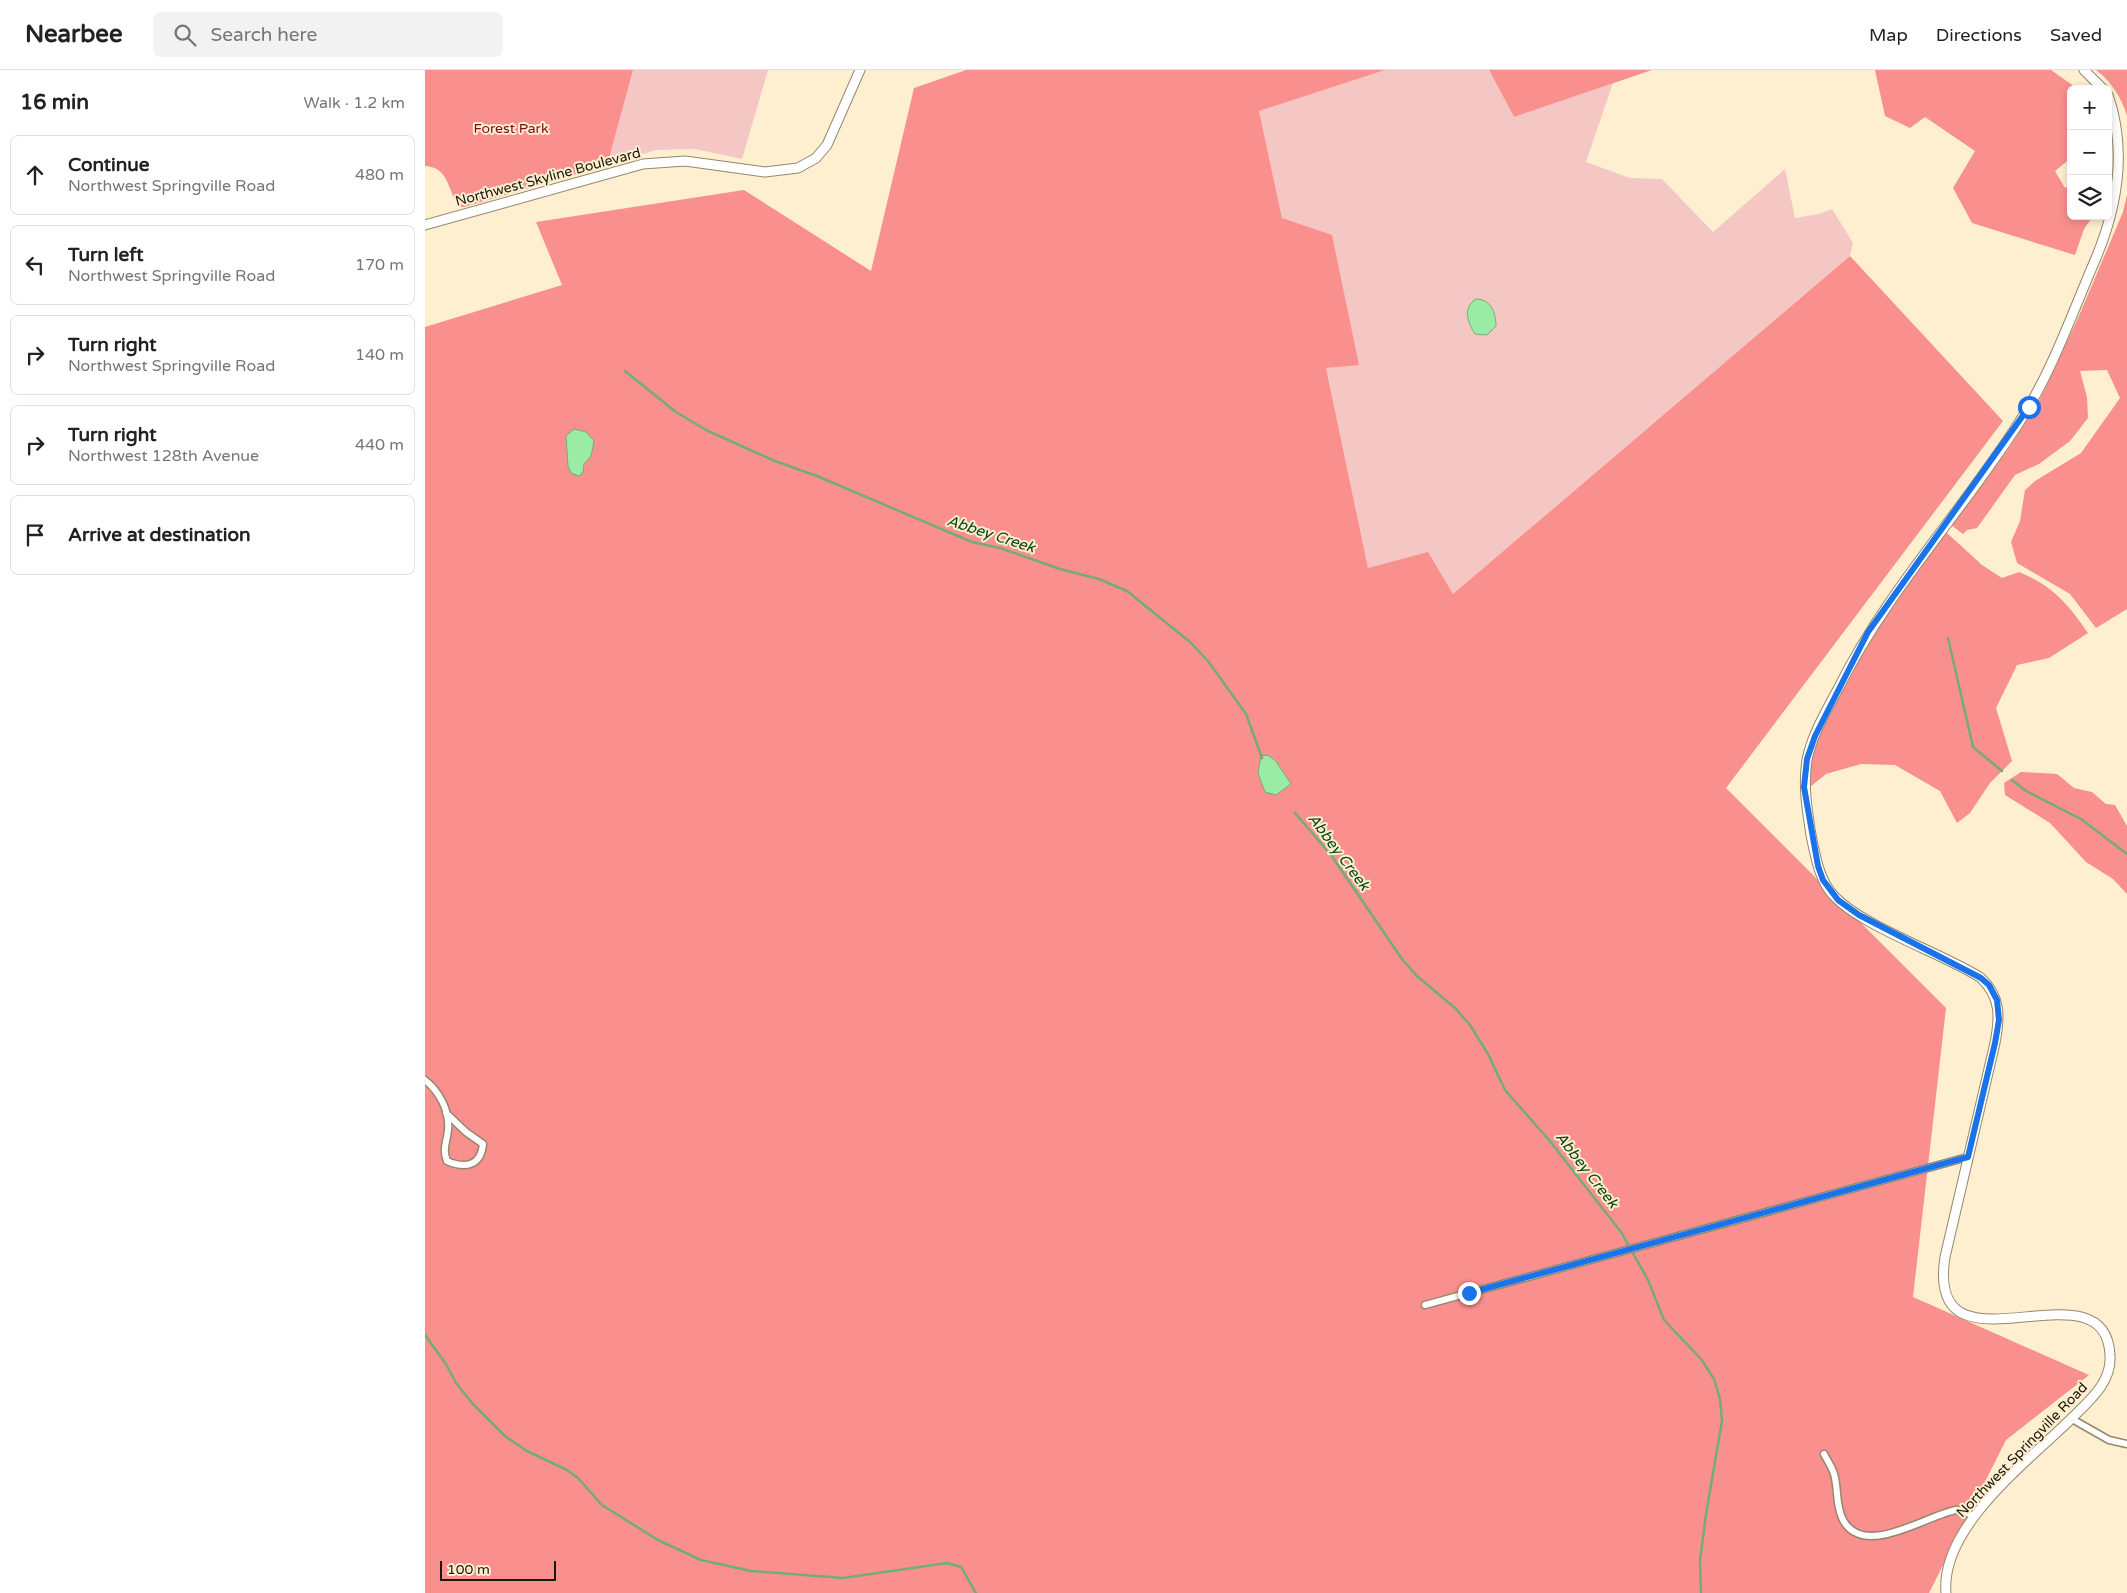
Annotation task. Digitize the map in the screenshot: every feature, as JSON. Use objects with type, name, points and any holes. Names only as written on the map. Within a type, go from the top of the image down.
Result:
[{"type":"street","name":"Northwest Skyline Boulevard","points":[[425,225],[643,164],[685,161],[765,172],[798,168],[816,158],[827,146],[860,70]]},
{"type":"street","points":[[2084,70],[2099,85]]},
{"type":"street","name":"Northwest Springville Road","points":[[1947,1593],[1946,1576],[1956,1543],[1974,1516],[2100,1388],[2110,1367],[2109,1343],[2097,1325],[2088,1318],[2067,1313],[1987,1321],[1970,1316],[1957,1309],[1946,1294],[1943,1282],[1945,1257],[1997,1033],[1999,1010],[1997,1000],[1989,985],[1981,978],[1859,915],[1830,891],[1818,866],[1807,808],[1804,787],[1807,759],[1821,722],[1868,632],[2022,418],[2052,361],[2112,220],[2124,178],[2126,148],[2124,134],[2112,103]]},
{"type":"street","points":[[425,1080],[438,1094],[446,1114],[448,1130],[443,1151],[447,1161],[465,1166],[473,1164],[482,1154],[483,1144],[465,1132],[446,1114]]},
{"type":"street","points":[[1425,1305],[1968,1157]]},
{"type":"street","points":[[2072,1418],[2109,1440],[2127,1444]]},
{"type":"street","points":[[1824,1454],[1834,1474],[1838,1506],[1843,1519],[1855,1531],[1875,1537],[1956,1510],[1974,1516]]},
{"type":"green space","name":"Forest Park","points":[[425,70],[633,70],[607,165],[460,207],[444,175],[433,167],[425,166]]},
{"type":"green space","name":"Forest Park","points":[[435,70],[768,70],[742,159],[695,149],[657,150],[469,201]]},
{"type":"green space","points":[[966,70],[1385,70],[1259,111],[1282,218],[1332,235],[1359,365],[1326,368],[1368,568],[1428,552],[1453,594],[1850,256],[2003,421],[1726,788],[1946,1008],[1913,1297],[2089,1375],[2006,1440],[1929,1593],[425,1593],[425,327],[562,285],[536,222],[744,190],[871,271],[914,88]]},
{"type":"green space","points":[[1385,70],[1489,70],[1514,117],[1613,83],[1586,162],[1630,178],[1662,179],[1713,232],[1785,169],[1795,218],[1819,214],[1832,209],[1853,243],[1850,256],[1453,594],[1368,569],[1326,368],[1359,364],[1282,218],[1259,111]],"holes":[[[1495,314],[1496,326],[1475,334],[1468,316]]]},
{"type":"green space","points":[[1489,70],[1652,70],[1514,117]]},
{"type":"green space","points":[[1875,70],[2051,70],[2072,85],[2067,85],[2067,161],[2055,171],[2065,188],[2067,187],[2067,220],[2090,220],[2084,229],[2075,255],[1972,223],[1953,188],[1975,151],[1925,117],[1910,128],[1885,116]]},
{"type":"green space","points":[[2096,70],[2127,70],[2127,116],[2115,90]]},
{"type":"green space","points":[[2127,195],[2127,609],[2096,628],[2070,594],[2017,563],[2011,542],[2020,521],[2025,490],[2035,481],[2081,453],[2120,398],[2107,370],[2080,371],[2087,397],[2088,418],[2070,441],[2039,464],[2015,475],[1977,528],[1967,530],[1963,534],[1951,525],[2009,448],[2038,403],[2078,318],[2123,212]]},
{"type":"green space","points":[[1946,532],[1982,565],[2002,578],[2019,572],[2031,577],[2051,590],[2074,613],[2088,633],[2049,658],[2017,665],[1996,708],[2012,761],[1990,783],[1970,813],[1957,823],[1940,791],[1895,765],[1861,764],[1826,774],[1810,787],[1811,762],[1820,734],[1872,635]]},
{"type":"green space","points":[[2021,772],[2057,774],[2074,788],[2092,792],[2106,804],[2115,805],[2127,826],[2127,894],[2113,879],[2086,862],[2050,823],[2005,795],[2004,783]]},
{"type":"shaded area","points":[[1476,299],[1485,301],[1494,312],[1496,326],[1487,335],[1475,334],[1470,325],[1468,311]]},
{"type":"shaded area","points":[[574,429],[586,432],[594,441],[591,456],[584,464],[583,472],[579,476],[571,473],[568,466],[566,436]]},
{"type":"shaded area","points":[[1267,755],[1275,760],[1291,784],[1276,795],[1265,792],[1258,773],[1261,756]]},
{"type":"waterway","name":"Abbey Creek","points":[[625,371],[676,412],[706,430],[775,461],[817,476],[972,542],[1000,548],[1060,569],[1099,579],[1127,591],[1190,642],[1208,661],[1246,714],[1262,758]]},
{"type":"waterway","points":[[1948,638],[1973,747],[2002,771]]},
{"type":"waterway","points":[[2012,780],[2026,791],[2081,819],[2127,854]]},
{"type":"waterway","name":"Abbey Creek","points":[[1295,813],[1331,855],[1402,959],[1417,976],[1455,1008],[1470,1025],[1488,1054],[1505,1090],[1549,1140],[1621,1232],[1648,1280],[1664,1320],[1701,1359],[1714,1379],[1720,1399],[1722,1421],[1700,1561],[1701,1593]]},
{"type":"waterway","points":[[425,1335],[446,1364],[456,1383],[472,1403],[506,1437],[527,1451],[567,1470],[578,1478],[602,1505],[658,1540],[701,1560],[751,1571],[843,1578],[947,1563],[961,1567],[976,1593]]},
{"type":"route","points":[[1469,1293],[1968,1157],[1997,1033],[1999,1010],[1997,1000],[1989,985],[1971,971],[1859,915],[1838,900],[1823,880],[1818,866],[1804,787],[1807,759],[1815,736],[1868,632],[2029,407]]}]
